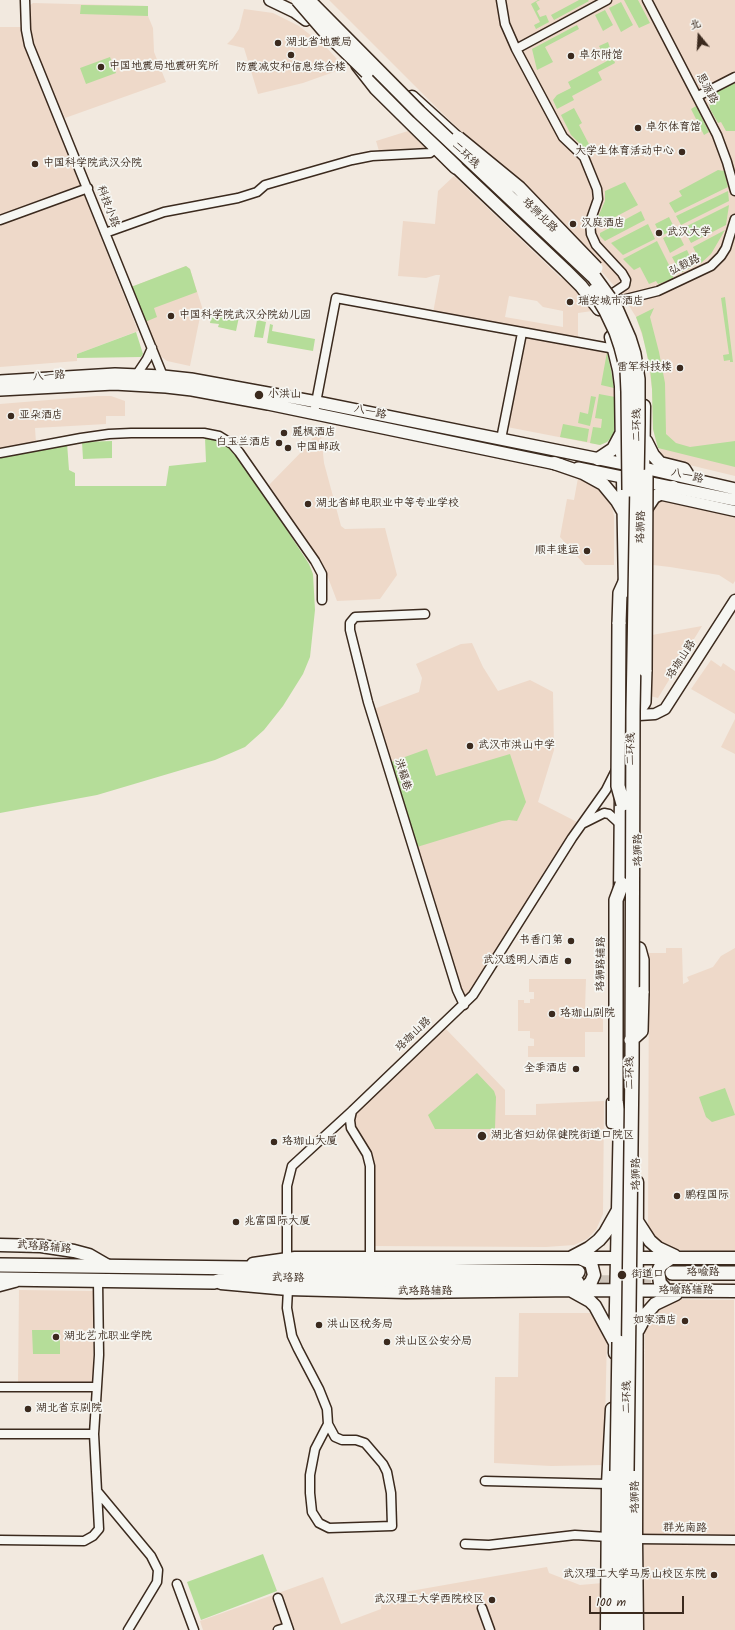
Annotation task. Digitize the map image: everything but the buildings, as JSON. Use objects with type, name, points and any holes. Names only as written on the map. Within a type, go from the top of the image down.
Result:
[{"type":"highway","name":"二环线","points":[[298,0],[323,29],[352,58],[587,283],[606,311],[622,347],[627,370],[629,522],[622,884],[622,1471],[626,1630]]},
{"type":"highway","name":"二环线","points":[[308,0],[419,112],[591,274],[605,291],[619,316],[629,338],[634,354],[638,379],[638,424],[632,736],[631,1040],[622,1471],[612,1538]]},
{"type":"highway","points":[[352,58],[376,88],[456,166]]},
{"type":"highway","points":[[452,134],[519,188],[591,262],[600,272],[613,295],[618,306],[619,316]]},
{"type":"highway","points":[[638,424],[643,438],[646,495],[644,702],[638,713]]},
{"type":"highway","points":[[623,804],[618,786],[619,624],[620,593],[625,582]]},
{"type":"highway","points":[[620,1124],[616,1101],[616,900],[622,884]]},
{"type":"highway","points":[[631,1040],[641,1031],[642,960],[639,949]]},
{"type":"highway","name":"武珞路","points":[[0,1265],[231,1268],[575,1284]]},
{"type":"highway","name":"珞喻路","points":[[670,1281],[735,1273]]},
{"type":"highway","name":"武珞路","points":[[0,1279],[214,1282],[230,1278],[575,1284]]},
{"type":"highway","name":"珞喻路","points":[[670,1281],[735,1281]]},
{"type":"highway","points":[[612,1538],[615,1630]]},
{"type":"highway","points":[[633,1630],[636,1589]]},
{"type":"main road","points":[[270,0],[296,12],[306,20]]},
{"type":"main road","name":"珞狮北路","points":[[623,478],[621,386],[615,349],[609,327],[597,306],[581,286],[436,148],[306,20],[316,4],[548,224],[615,297],[629,327],[638,355],[644,391],[643,482]]},
{"type":"main road","points":[[534,240],[548,224]]},
{"type":"main road","name":"八一路","points":[[0,381],[97,374],[136,374],[207,382],[317,402],[689,477],[735,489]]},
{"type":"main road","name":"八一路","points":[[0,390],[86,385],[135,385],[166,387],[227,396],[735,500]]},
{"type":"main road","points":[[598,459],[614,449],[622,433]]},
{"type":"main road","points":[[644,438],[653,455],[660,463],[684,469],[689,477]]},
{"type":"main road","points":[[554,463],[583,473],[603,484],[617,501],[625,515]]},
{"type":"main road","name":"珞狮路","points":[[615,1344],[620,1124],[618,821],[621,761],[625,582],[625,515],[623,478]]},
{"type":"main road","name":"珞狮路","points":[[638,1630],[636,1589],[636,1291],[639,949],[638,713],[643,482]]},
{"type":"main road","points":[[643,515],[650,502],[658,494],[673,487]]},
{"type":"main road","points":[[568,1259],[589,1248],[600,1240],[619,1208]]},
{"type":"main road","points":[[637,1220],[647,1238],[654,1245],[675,1258]]},
{"type":"main road","name":"武珞路辅路","points":[[0,1245],[41,1246],[74,1251],[89,1255],[108,1266]]},
{"type":"main road","points":[[231,1268],[287,1258],[735,1258]]},
{"type":"main road","points":[[670,1281],[660,1283],[658,1271],[661,1265],[675,1258]]},
{"type":"main road","points":[[575,1284],[588,1285],[594,1275],[591,1263],[582,1259]]},
{"type":"main road","name":"珞喻路辅路","points":[[636,1291],[670,1281],[684,1291],[735,1291]]},
{"type":"main road","name":"武珞路辅路","points":[[214,1282],[288,1289],[406,1292],[575,1284],[617,1291],[636,1291]]},
{"type":"main road","points":[[575,1284],[584,1297],[595,1306],[615,1344],[608,1484],[612,1538],[607,1630]]},
{"type":"main road","points":[[636,1335],[644,1318],[655,1304],[684,1291]]},
{"type":"street","name":"科技小路","points":[[25,0],[26,25],[29,45],[163,376]]},
{"type":"street","points":[[501,0],[505,24],[516,49],[566,140],[584,157],[598,192],[598,199],[590,222],[590,231],[593,240],[622,272],[625,279],[625,285],[615,297]]},
{"type":"street","points":[[516,49],[607,0]]},
{"type":"street","name":"思源路","points":[[647,0],[720,141],[735,191]]},
{"type":"street","points":[[698,96],[735,77]]},
{"type":"street","points":[[105,232],[164,212],[238,198],[257,192],[265,185],[352,160],[372,156],[430,153],[436,148]]},
{"type":"street","points":[[0,220],[88,188]]},
{"type":"street","name":"弘毅路","points":[[615,297],[658,291],[711,266],[721,256],[726,248],[735,219]]},
{"type":"street","points":[[314,414],[336,298],[615,349]]},
{"type":"street","points":[[501,439],[522,333]]},
{"type":"street","points":[[136,374],[152,348]]},
{"type":"street","points":[[0,453],[81,438],[116,434],[204,433],[219,436],[232,444],[239,452],[315,561],[322,574],[322,600]]},
{"type":"street","points":[[658,494],[735,511]]},
{"type":"street","name":"珞珈山路","points":[[638,713],[655,714],[665,708],[735,600]]},
{"type":"street","name":"洪福巷","points":[[425,614],[355,617],[350,623],[350,630],[368,702],[457,990],[464,1005]]},
{"type":"street","name":"珞珈山路","points":[[287,1258],[287,1186],[292,1166],[464,1005],[478,989],[581,824],[606,790],[621,761]]},
{"type":"street","points":[[581,824],[603,813],[609,814],[618,821]]},
{"type":"street","points":[[352,1111],[350,1120],[351,1128],[367,1154],[370,1166],[370,1258]]},
{"type":"street","points":[[0,1287],[28,1280]]},
{"type":"street","points":[[0,1540],[84,1541],[89,1539],[99,1529],[94,1434],[99,1355],[98,1281]]},
{"type":"street","points":[[288,1289],[287,1308],[292,1336],[319,1389],[327,1409],[328,1424],[335,1437],[342,1440],[356,1440],[365,1443],[383,1464],[387,1472],[391,1493],[392,1526],[330,1528],[319,1523],[312,1512],[310,1475],[315,1449],[328,1424]]},
{"type":"street","points":[[0,1387],[97,1387]]},
{"type":"street","points":[[0,1434],[94,1434]]},
{"type":"street","points":[[485,1481],[608,1484]]},
{"type":"street","points":[[97,1491],[151,1556],[158,1570],[157,1582],[128,1630]]},
{"type":"street","points":[[465,1544],[489,1545],[575,1535],[612,1538]]},
{"type":"street","name":"群光南路","points":[[636,1539],[735,1540]]},
{"type":"street","points":[[177,1584],[194,1630]]},
{"type":"street","points":[[278,1598],[288,1628],[278,1630]]},
{"type":"street","points":[[482,1608],[490,1630]]},
{"type":"shaded area","name":"武汉大学","points":[[329,0],[735,0],[735,476],[673,461],[662,455],[656,442],[653,429],[652,389],[646,347],[636,317],[623,296],[581,248],[516,183],[442,113]]},
{"type":"shaded area","name":"中国地震局地震研究所","points":[[33,3],[148,6],[148,16],[153,28],[154,52],[166,82],[65,118],[32,46],[29,6]]},
{"type":"shaded area","points":[[244,9],[273,13],[299,26],[327,48],[345,68],[303,83],[258,94],[244,48],[227,44],[239,29]]},
{"type":"shaded area","points":[[0,27],[21,27],[22,36],[27,50],[138,331],[77,354],[77,361],[0,367]]},
{"type":"shaded area","points":[[408,131],[427,149],[425,152],[379,151],[376,141]]},
{"type":"shaded area","points":[[454,176],[561,278],[563,277],[586,302],[592,311],[578,313],[578,339],[433,313],[440,275],[426,278],[398,276],[403,221],[435,224],[438,191]],"holes":[[[509,296],[537,301],[543,307],[563,311],[563,327],[505,317]]]},
{"type":"shaded area","name":"中国科学院武汉分院幼儿园","points":[[186,266],[190,269],[202,307],[190,366],[167,361],[159,355],[131,287]]},
{"type":"shaded area","points":[[530,338],[607,352],[615,397],[614,433],[607,442],[600,445],[507,427],[523,341]]},
{"type":"shaded area","points":[[111,396],[125,401],[125,416],[106,416],[106,424],[35,428],[36,443],[0,450],[0,404]]},
{"type":"shaded area","name":"湖北省邮电职业中等专业学校","points":[[313,434],[321,434],[324,463],[341,526],[345,529],[385,528],[397,575],[380,599],[337,601],[324,567],[269,485],[311,442]]},
{"type":"shaded area","points":[[578,478],[595,483],[612,507],[614,516],[614,565],[585,565],[560,537],[567,499],[574,500]]},
{"type":"shaded area","points":[[662,499],[735,514],[735,581],[733,584],[719,575],[653,565],[652,507]]},
{"type":"shaded area","points":[[702,626],[658,698],[650,696],[652,635]]},
{"type":"shaded area","name":"武汉市洪山中学","points":[[472,643],[483,667],[498,691],[530,680],[553,692],[554,750],[538,802],[577,822],[466,999],[461,992],[374,709],[419,692],[422,678],[416,664],[461,644]]},
{"type":"shaded area","points":[[711,660],[721,667],[723,663],[735,671],[735,714],[691,689]]},
{"type":"shaded area","points":[[735,719],[735,754],[721,747]]},
{"type":"shaded area","points":[[666,948],[682,948],[683,984],[689,981],[687,977],[713,967],[721,956],[735,948],[735,1252],[677,1250],[661,1246],[648,1230],[649,953],[666,953]]},
{"type":"shaded area","name":"珞珈山剧院","points":[[529,979],[586,979],[585,1009],[603,1009],[603,1032],[585,1032],[585,1057],[528,1057],[528,1046],[534,1046],[534,1039],[530,1038],[530,1031],[518,1031],[518,1000],[524,1000],[524,1003],[530,1003],[530,999],[534,999],[534,992],[529,992]]},
{"type":"shaded area","name":"湖北省妇幼保健院街道口院区","points":[[444,1027],[505,1090],[505,1115],[536,1115],[536,1104],[604,1101],[603,1214],[596,1230],[587,1239],[574,1245],[546,1247],[374,1246],[373,1159],[354,1126],[354,1113]]},
{"type":"shaded area","name":"湖北艺术职业学院","points":[[19,1290],[94,1291],[93,1385],[18,1384]]},
{"type":"shaded area","points":[[665,1299],[734,1300],[735,1536],[643,1534],[645,1319]]},
{"type":"shaded area","points":[[519,1313],[603,1313],[607,1337],[604,1465],[551,1466],[494,1463],[495,1377],[518,1377]]},
{"type":"shaded area","points":[[644,1544],[735,1544],[735,1630],[644,1630]]},
{"type":"shaded area","name":"武汉理工大学西院校区","points":[[547,1567],[549,1573],[580,1585],[603,1583],[603,1630],[203,1630],[200,1621],[323,1577],[341,1624],[381,1609],[382,1596]]},
{"type":"green space","points":[[540,0],[536,2],[540,9],[537,11],[540,17],[546,15],[549,22],[536,29],[534,25],[540,22],[531,4]]},
{"type":"green space","points":[[579,0],[589,1],[554,20],[551,15]]},
{"type":"green space","points":[[624,0],[638,0],[650,23],[639,28]]},
{"type":"green space","points":[[621,2],[633,25],[621,32],[609,8]]},
{"type":"green space","points":[[81,5],[148,6],[148,16],[80,14]]},
{"type":"green space","points":[[605,10],[613,25],[603,31],[595,15]]},
{"type":"green space","points":[[577,25],[579,29],[545,47],[553,62],[537,70],[532,49]]},
{"type":"green space","points":[[608,42],[615,63],[598,72],[602,80],[572,96],[574,100],[557,109],[553,100],[557,95],[571,88],[568,82],[607,61],[599,46]]},
{"type":"green space","points":[[110,57],[116,73],[86,84],[80,68]]},
{"type":"green space","points":[[735,82],[735,131],[726,131],[721,122],[718,123],[710,109],[709,100],[713,94]]},
{"type":"green space","points":[[696,106],[709,132],[704,135],[691,109]]},
{"type":"green space","points":[[574,108],[582,123],[579,125],[593,152],[590,154],[571,135],[561,115]]},
{"type":"green space","points":[[718,170],[724,171],[728,187],[675,213],[669,203],[682,196],[679,191]]},
{"type":"green space","points":[[625,182],[638,205],[598,226],[598,217],[605,201],[605,191]]},
{"type":"green space","points":[[728,191],[729,201],[681,225],[676,216]]},
{"type":"green space","points":[[729,205],[726,225],[691,243],[683,228]]},
{"type":"green space","points":[[641,211],[645,220],[605,241],[600,236],[600,233]]},
{"type":"green space","points":[[669,217],[675,229],[661,236],[655,224]]},
{"type":"green space","points":[[648,224],[655,239],[623,255],[611,243]]},
{"type":"green space","points":[[725,230],[711,254],[701,263],[693,247]]},
{"type":"green space","points":[[677,231],[684,245],[670,253],[663,238]]},
{"type":"green space","points":[[657,241],[673,273],[673,279],[658,284],[656,281],[649,284],[640,267],[634,270],[623,259]]},
{"type":"green space","points":[[687,250],[694,266],[682,272],[679,270],[672,257]]},
{"type":"green space","points":[[186,266],[190,269],[197,292],[154,308],[157,317],[145,322],[131,287]]},
{"type":"green space","points":[[725,297],[733,362],[730,362],[730,360],[724,361],[723,355],[729,354],[721,298]]},
{"type":"green space","points":[[654,308],[650,317],[665,383],[666,434],[676,443],[690,447],[735,441],[735,467],[658,448],[653,429],[650,368],[642,333],[636,317]]},
{"type":"green space","points":[[212,313],[239,317],[236,331],[218,327],[219,324],[210,323]]},
{"type":"green space","points":[[257,320],[266,322],[263,338],[254,337]]},
{"type":"green space","points":[[270,324],[273,325],[272,331],[315,339],[313,351],[267,343]]},
{"type":"green space","points":[[136,332],[143,354],[141,357],[77,358],[77,354]]},
{"type":"green space","points":[[607,352],[611,370],[614,388],[601,385]]},
{"type":"green space","points":[[599,394],[615,397],[614,434],[607,442],[600,445],[590,443],[593,427],[601,428],[602,419],[595,418]]},
{"type":"green space","points":[[591,396],[596,397],[590,426],[578,423],[580,412],[588,414]]},
{"type":"green space","points":[[563,424],[589,429],[587,442],[560,437]]},
{"type":"green space","points":[[205,438],[220,441],[226,445],[246,467],[309,564],[313,574],[315,610],[310,657],[303,674],[283,706],[264,730],[245,747],[215,760],[97,795],[0,813],[0,457],[67,443],[69,470],[75,473],[75,486],[166,486],[169,466],[206,462]]},
{"type":"green space","points":[[112,441],[112,458],[83,459],[82,442]]},
{"type":"green space","points":[[427,749],[436,776],[510,754],[526,802],[517,821],[502,821],[417,847],[391,762]]},
{"type":"green space","points":[[477,1073],[494,1091],[496,1097],[495,1129],[435,1129],[428,1115]]},
{"type":"green space","points":[[725,1088],[735,1115],[712,1122],[706,1117],[699,1097]]},
{"type":"green space","points":[[32,1330],[60,1330],[60,1354],[33,1354]]},
{"type":"green space","points":[[263,1554],[277,1591],[201,1620],[187,1582]]},
{"type":"tunnel","points":[[581,1282],[672,1281]]},
{"type":"place","name":"湖北省地震局","points":[[278,43]]},
{"type":"place","name":"防震减灾和信息综合楼","points":[[291,55]]},
{"type":"place","name":"卓尔附馆","points":[[571,56]]},
{"type":"place","name":"中国地震局地震研究所","points":[[101,67]]},
{"type":"place","name":"卓尔体育馆","points":[[638,128]]},
{"type":"place","name":"大学生体育活动中心","points":[[682,152]]},
{"type":"place","name":"中国科学院武汉分院","points":[[35,164]]},
{"type":"place","name":"汉庭酒店","points":[[573,224]]},
{"type":"place","name":"武汉大学","points":[[659,233]]},
{"type":"place","name":"瑞安城市酒店","points":[[570,302]]},
{"type":"place","name":"中国科学院武汉分院幼儿园","points":[[171,316]]},
{"type":"place","name":"雷军科技楼","points":[[680,368]]},
{"type":"place","name":"小洪山","points":[[259,395]]},
{"type":"place","name":"亚朵酒店","points":[[11,416]]},
{"type":"place","name":"麗枫酒店","points":[[284,433]]},
{"type":"place","name":"白玉兰酒店","points":[[279,443]]},
{"type":"place","name":"中国邮政","points":[[288,448]]},
{"type":"place","name":"湖北省邮电职业中等专业学校","points":[[308,504]]},
{"type":"place","name":"顺丰速运","points":[[587,551]]},
{"type":"place","name":"武汉市洪山中学","points":[[470,746]]},
{"type":"place","name":"书香门第","points":[[571,941]]},
{"type":"place","name":"武汉透明人酒店","points":[[568,961]]},
{"type":"place","name":"珞珈山剧院","points":[[552,1014]]},
{"type":"place","name":"全季酒店","points":[[576,1069]]},
{"type":"place","name":"湖北省妇幼保健院街道口院区","points":[[482,1136]]},
{"type":"place","name":"珞珈山大厦","points":[[274,1142]]},
{"type":"place","name":"鹏程国际","points":[[677,1196]]},
{"type":"place","name":"兆富国际大厦","points":[[236,1222]]},
{"type":"place","name":"街道口","points":[[622,1275]]},
{"type":"place","name":"如家酒店","points":[[685,1321]]},
{"type":"place","name":"洪山区税务局","points":[[319,1325]]},
{"type":"place","name":"湖北艺术职业学院","points":[[56,1337]]},
{"type":"place","name":"洪山区公安分局","points":[[387,1342]]},
{"type":"place","name":"湖北省京剧院","points":[[28,1409]]},
{"type":"place","name":"武汉理工大学马房山校区东院","points":[[714,1575]]},
{"type":"place","name":"武汉理工大学西院校区","points":[[492,1600]]}]
